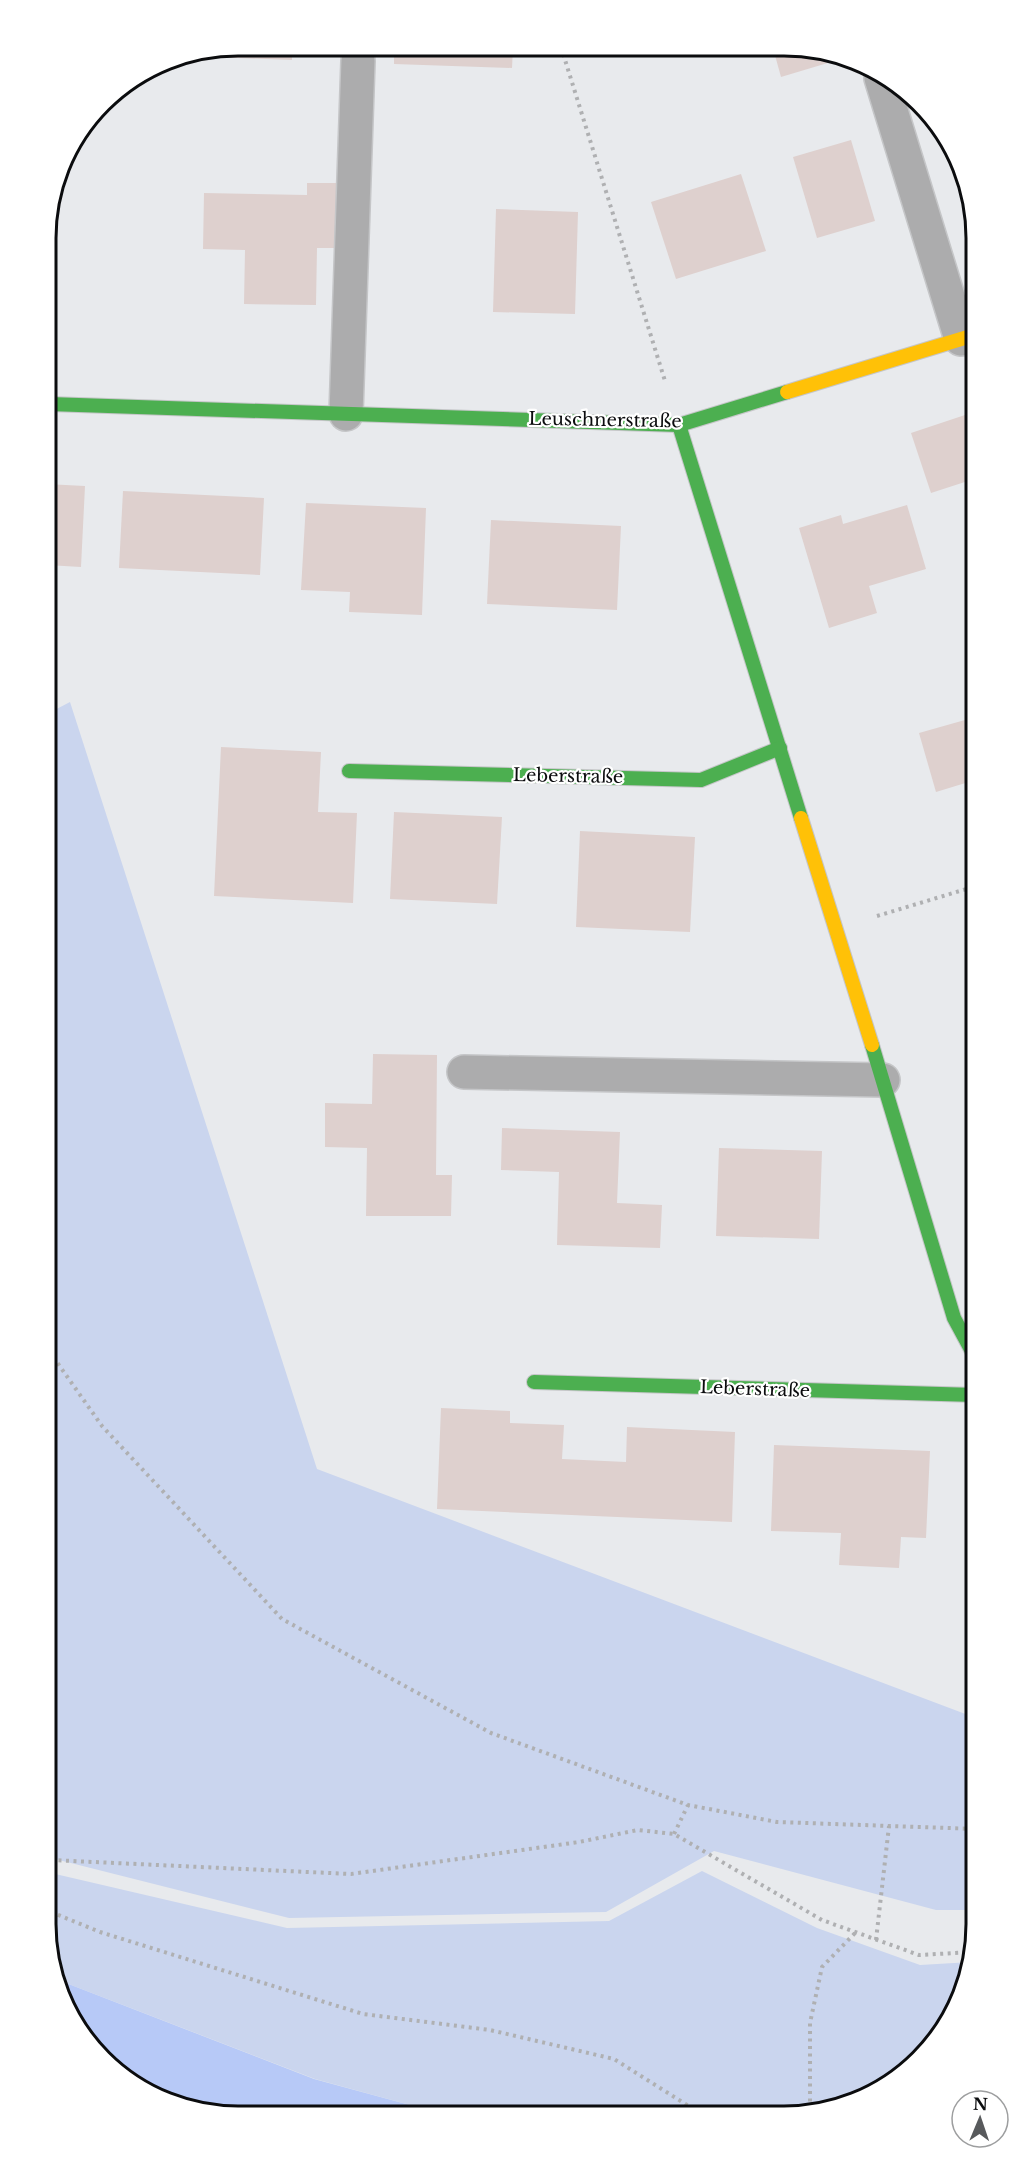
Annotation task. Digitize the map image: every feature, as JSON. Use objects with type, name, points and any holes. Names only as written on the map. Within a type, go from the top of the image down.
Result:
[{"type":"street","points":[[346,414],[358,61]]},
{"type":"street","name":"Leuschnerstraße","points":[[56,404],[679,425],[966,338],[883,84]]},
{"type":"street","points":[[679,425],[884,1080],[954,1318],[966,1339]]},
{"type":"street","name":"Leberstraße","points":[[349,771],[701,780],[780,748]]},
{"type":"street","points":[[464,1072],[884,1080]]},
{"type":"street","name":"Leberstraße","points":[[534,1383],[966,1395]]},
{"type":"path","points":[[564,56],[679,425]]},
{"type":"path","points":[[836,928],[966,889]]},
{"type":"path","points":[[56,1360],[102,1426],[282,1619],[491,1733],[688,1805],[777,1822],[966,1829]]},
{"type":"path","points":[[674,1834],[688,1805]]},
{"type":"path","points":[[876,1940],[889,1826]]},
{"type":"path","points":[[56,1860],[351,1874],[579,1842],[638,1830],[674,1834],[822,1920],[920,1955],[964,1953]]},
{"type":"path","points":[[56,1914],[100,1932],[363,2014],[490,2030],[614,2059],[689,2106]]},
{"type":"path","points":[[810,2104],[810,2024],[822,1967],[856,1932]]},
{"type":"shaded area","points":[[70,702],[317,1469],[966,1714],[966,1910],[936,1910],[714,1851],[606,1912],[289,1918],[56,1859],[56,709]]},
{"type":"shaded area","points":[[702,1871],[817,1928],[920,1965],[962,1963],[953,1993],[942,2014],[921,2043],[886,2075],[843,2096],[808,2104],[784,2106],[414,2106],[315,2079],[66,1983],[57,1947],[56,1874],[287,1928],[609,1921]]},
{"type":"water","points":[[66,1983],[314,2079],[414,2106],[238,2106],[202,2102],[179,2096],[136,2075],[118,2060],[86,2025]]},
{"type":"building","points":[[292,56],[292,60],[214,57]]},
{"type":"building","points":[[394,56],[513,56],[512,68],[394,64]]},
{"type":"building","points":[[775,56],[808,57],[831,62],[831,62],[781,77]]},
{"type":"building","points":[[851,140],[875,221],[817,238],[793,157]]},
{"type":"building","points":[[741,174],[766,251],[676,279],[651,202]]},
{"type":"building","points":[[307,183],[344,183],[343,248],[317,248],[316,305],[244,304],[245,250],[203,249],[204,193],[307,195]]},
{"type":"building","points":[[496,209],[578,212],[575,314],[493,312]]},
{"type":"building","points":[[966,415],[966,482],[931,493],[911,433]]},
{"type":"building","points":[[56,485],[85,486],[81,567],[56,566]]},
{"type":"building","points":[[123,491],[264,498],[260,575],[119,568]]},
{"type":"building","points":[[306,503],[426,508],[422,615],[349,612],[350,592],[301,590]]},
{"type":"building","points":[[907,505],[926,569],[869,586],[877,613],[829,628],[799,528],[841,515],[843,524]]},
{"type":"building","points":[[491,520],[621,526],[617,610],[487,604]]},
{"type":"building","points":[[966,720],[966,783],[936,792],[919,733]]},
{"type":"building","points":[[221,747],[321,752],[318,812],[357,813],[353,903],[214,896]]},
{"type":"building","points":[[394,812],[502,817],[497,904],[390,899]]},
{"type":"building","points":[[580,831],[695,837],[690,932],[576,927]]},
{"type":"building","points":[[373,1054],[437,1055],[436,1175],[452,1175],[451,1216],[366,1216],[367,1148],[325,1147],[325,1103],[372,1104]]},
{"type":"building","points":[[502,1128],[620,1132],[617,1203],[662,1205],[660,1248],[557,1245],[559,1172],[501,1170]]},
{"type":"building","points":[[719,1148],[822,1151],[819,1239],[716,1236]]},
{"type":"building","points":[[441,1408],[510,1411],[510,1423],[564,1425],[562,1459],[626,1462],[627,1427],[735,1432],[732,1522],[437,1509]]},
{"type":"building","points":[[774,1445],[930,1451],[926,1538],[901,1537],[899,1568],[839,1565],[841,1533],[771,1531]]},
{"type":"traffic: fast","points":[[56,404],[679,425],[787,392]]},
{"type":"traffic: fast","points":[[679,425],[801,818]]},
{"type":"traffic: fast","points":[[349,771],[701,780],[780,748]]},
{"type":"traffic: fast","points":[[872,1045],[954,1318],[966,1340]]},
{"type":"traffic: fast","points":[[534,1382],[966,1395]]},
{"type":"traffic: slow","points":[[787,392],[966,338]]},
{"type":"traffic: slow","points":[[801,818],[872,1045]]}]
